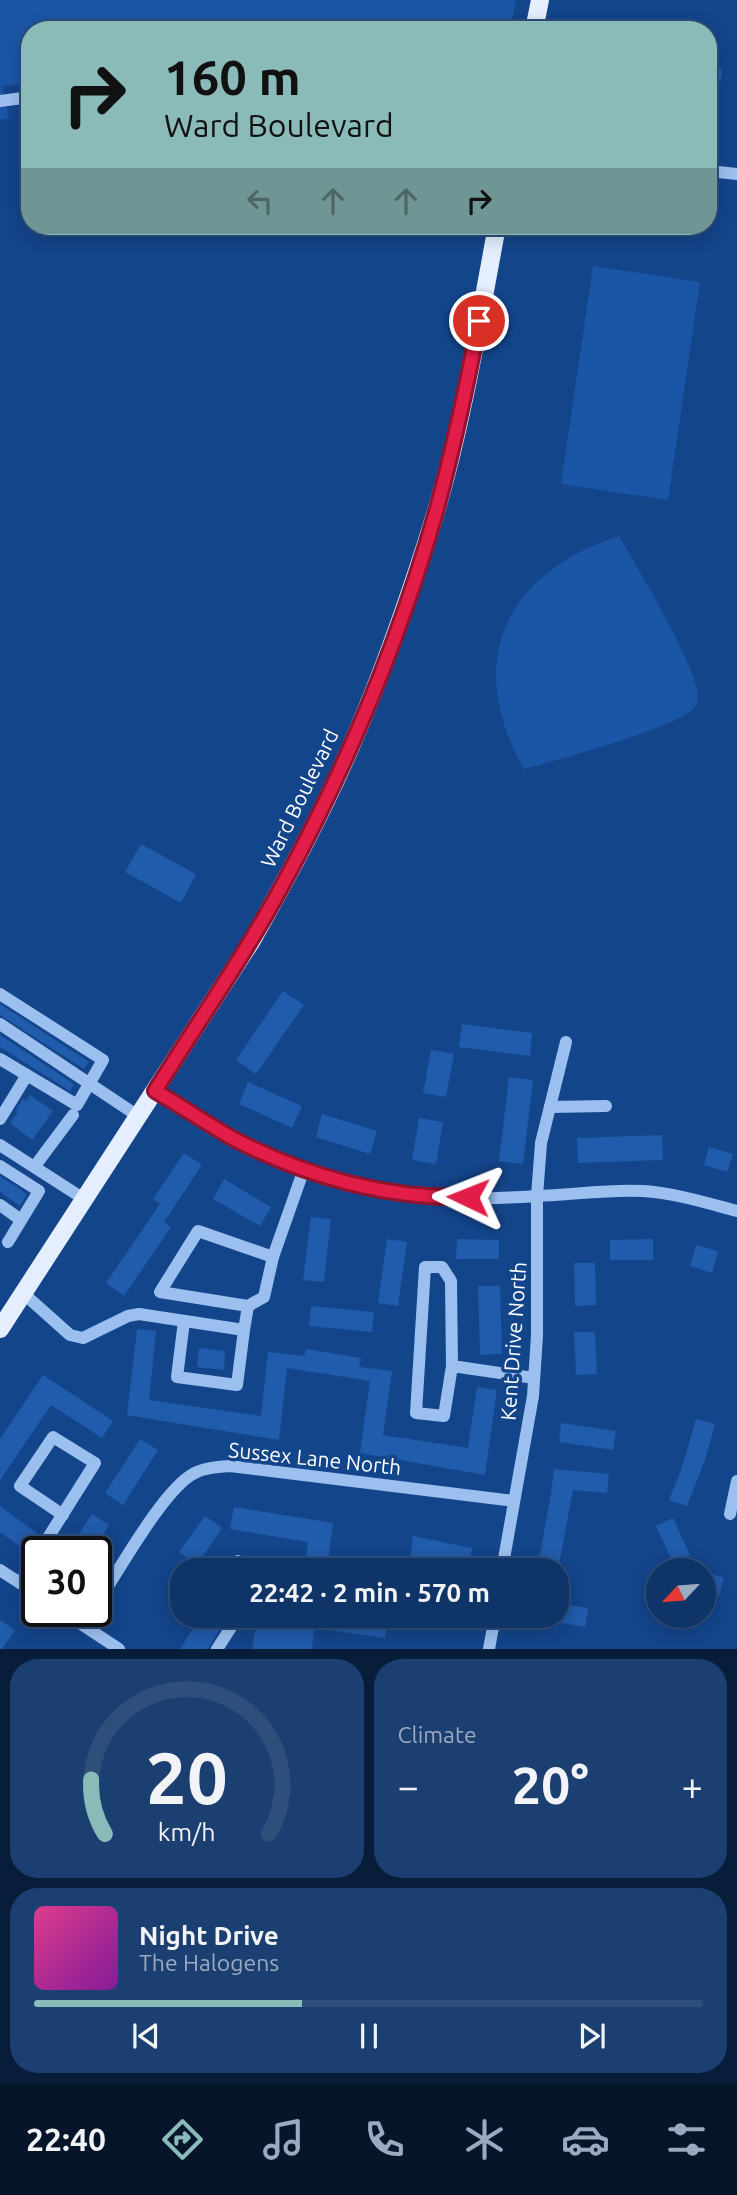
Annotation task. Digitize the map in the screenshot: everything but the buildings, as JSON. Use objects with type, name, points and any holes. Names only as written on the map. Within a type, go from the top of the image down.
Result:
[{"type":"main road","points":[[536,21],[540,0]]},
{"type":"main road","name":"Ward Boulevard","points":[[0,1329],[251,942],[284,883],[352,745],[388,655],[435,513],[451,454],[495,235]]},
{"type":"street","points":[[0,101],[21,98]]},
{"type":"street","points":[[717,172],[737,174]]},
{"type":"street","points":[[0,994],[103,1059],[77,1105],[0,1059]]},
{"type":"street","points":[[0,1024],[138,1116]]},
{"type":"street","name":"Kent Drive North","points":[[504,1558],[533,1396],[537,1336],[537,1196],[541,1143],[566,1042]]},
{"type":"street","points":[[1,1113],[27,1075]]},
{"type":"street","points":[[155,1091],[232,1137],[276,1158],[304,1169],[392,1192],[446,1198],[644,1191],[737,1211]]},
{"type":"street","points":[[550,1107],[606,1106]]},
{"type":"street","points":[[35,1166],[73,1115]]},
{"type":"street","points":[[0,1145],[84,1199]]},
{"type":"street","points":[[0,1166],[39,1191],[8,1242]]},
{"type":"street","points":[[273,1257],[198,1231],[160,1292],[248,1306],[264,1297],[273,1257],[304,1169]]},
{"type":"street","points":[[0,1205],[21,1220]]},
{"type":"street","points":[[425,1267],[442,1267],[451,1281],[452,1366],[444,1416],[416,1413],[425,1267]]},
{"type":"street","points":[[23,1293],[70,1335],[83,1338],[139,1314],[244,1330]]},
{"type":"street","points":[[184,1321],[177,1377],[237,1385],[248,1306]]},
{"type":"street","points":[[452,1366],[534,1378]]},
{"type":"street","points":[[50,1536],[63,1515],[95,1463],[53,1437],[20,1486],[63,1515]]},
{"type":"street","name":"Sussex Lane North","points":[[112,1580],[174,1488],[194,1473],[207,1469],[230,1466],[513,1501]]},
{"type":"street","points":[[730,1514],[737,1480]]},
{"type":"street","points":[[0,1570],[20,1583]]},
{"type":"street","points":[[86,1627],[119,1649]]},
{"type":"street","points":[[217,1649],[231,1628]]},
{"type":"street","points":[[489,1649],[492,1628]]},
{"type":"shaded area","points":[[0,0],[516,0],[512,21],[21,21],[21,84],[2,86],[9,118],[0,120]]},
{"type":"shaded area","points":[[593,266],[700,282],[668,500],[561,484]]},
{"type":"shaded area","points":[[619,536],[681,647],[697,691],[697,704],[688,713],[646,732],[524,769],[506,730],[497,693],[497,658],[506,626],[523,598],[547,573],[580,552]]},
{"type":"route","points":[[468,1197],[446,1198],[392,1192],[310,1172],[232,1137],[155,1091],[251,942],[296,860],[352,745],[388,655],[435,513],[451,454],[479,321]]}]
